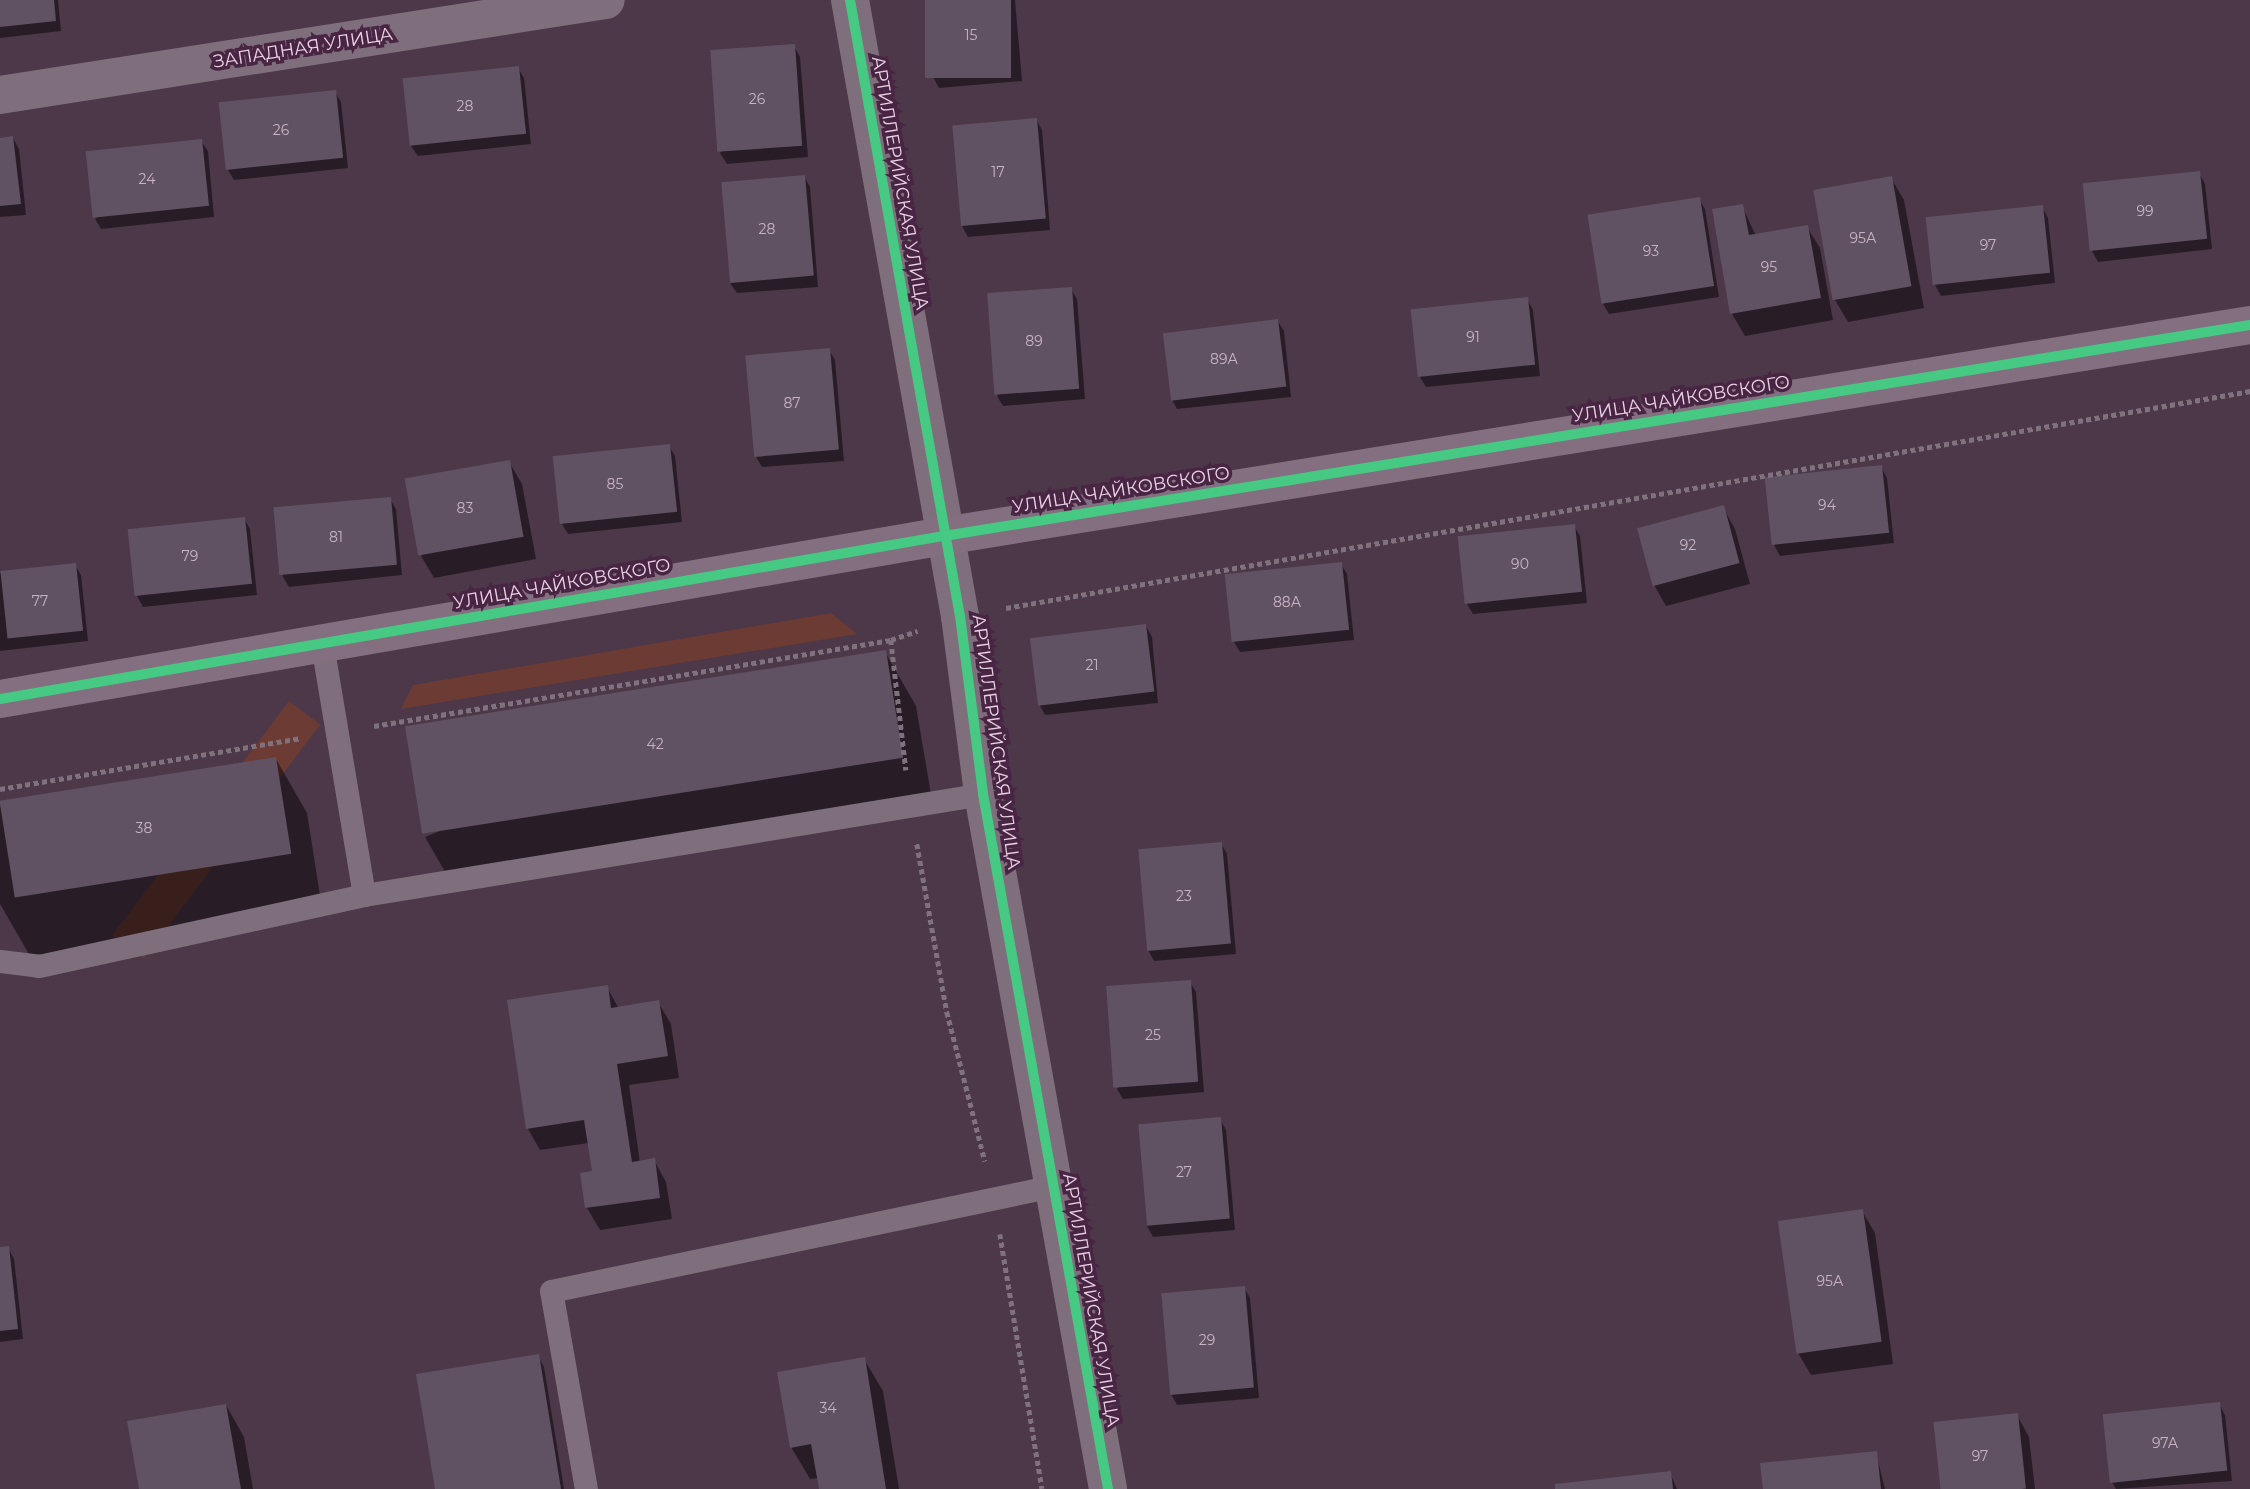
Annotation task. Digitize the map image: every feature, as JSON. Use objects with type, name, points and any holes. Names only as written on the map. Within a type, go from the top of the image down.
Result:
[{"type":"street","name":"ЗАПАДНАЯ УЛИЦА","points":[[0,95],[606,0]]},
{"type":"street","name":"АРТИЛЛЕРИЙСКАЯ УЛИЦА","points":[[850,0],[960,616],[983,794],[1108,1489]]},
{"type":"street","name":"УЛИЦА ЧАЙКОВСКОГО","points":[[0,699],[944,536],[2250,326]]},
{"type":"lane","points":[[322,643],[364,895]]},
{"type":"lane","points":[[0,961],[39,966],[364,895],[983,794]]},
{"type":"lane","points":[[586,1489],[551,1291],[1053,1186]]},
{"type":"path","points":[[0,789],[891,640],[960,616],[2250,391]]},
{"type":"path","points":[[891,640],[910,807],[947,1012],[994,1199],[1042,1489]]},
{"type":"shaded area","points":[[831,613],[857,634],[401,709],[413,685]]},
{"type":"shaded area","points":[[289,701],[320,724],[144,958],[113,935]]},
{"type":"building","points":[[0,0],[54,0],[56,21],[0,27]]},
{"type":"building","points":[[925,0],[1011,0],[1011,78],[925,78]]},
{"type":"building","points":[[795,44],[802,146],[717,152],[710,50]]},
{"type":"building","points":[[519,66],[526,134],[410,146],[403,78]]},
{"type":"building","points":[[336,90],[343,158],[226,170],[219,102]]},
{"type":"building","points":[[1037,118],[1046,219],[961,226],[952,125]]},
{"type":"building","points":[[13,136],[21,204],[0,206],[0,138]]},
{"type":"building","points":[[202,139],[209,206],[93,218],[86,151]]},
{"type":"building","points":[[2200,171],[2207,239],[2090,251],[2083,183]]},
{"type":"building","points":[[805,175],[814,276],[730,283],[721,182]]},
{"type":"building","points":[[1892,176],[1911,286],[1833,300],[1813,190]]},
{"type":"building","points":[[1700,197],[1714,286],[1601,304],[1587,215]]},
{"type":"building","points":[[1743,204],[1749,235],[1808,225],[1821,298],[1730,314],[1712,209]]},
{"type":"building","points":[[2043,205],[2050,273],[1933,285],[1926,217]]},
{"type":"building","points":[[1072,287],[1079,389],[994,395],[987,293]]},
{"type":"building","points":[[1528,297],[1535,365],[1418,377],[1411,309]]},
{"type":"building","points":[[1278,319],[1286,386],[1171,401],[1163,333]]},
{"type":"building","points":[[830,348],[839,450],[754,457],[745,355]]},
{"type":"building","points":[[670,444],[677,512],[560,524],[553,456]]},
{"type":"building","points":[[510,460],[524,537],[418,555],[405,479]]},
{"type":"building","points":[[1882,465],[1889,533],[1772,545],[1765,477]]},
{"type":"building","points":[[391,497],[397,565],[279,575],[273,507]]},
{"type":"building","points":[[1724,505],[1740,563],[1653,586],[1637,528]]},
{"type":"building","points":[[245,517],[252,584],[135,596],[128,529]]},
{"type":"building","points":[[1575,524],[1582,592],[1465,604],[1458,536]]},
{"type":"building","points":[[1342,562],[1349,630],[1232,642],[1225,574]]},
{"type":"building","points":[[76,563],[83,631],[8,639],[0,571]]},
{"type":"building","points":[[1146,624],[1154,691],[1038,706],[1030,638]]},
{"type":"building","points":[[886,650],[903,758],[422,834],[405,726]]},
{"type":"building","points":[[276,757],[291,854],[15,898],[0,801]]},
{"type":"building","points":[[1222,842],[1231,944],[1147,951],[1138,849]]},
{"type":"building","points":[[1191,980],[1198,1082],[1113,1088],[1106,986]]},
{"type":"building","points":[[608,985],[611,1008],[659,1000],[668,1056],[617,1064],[632,1162],[655,1158],[660,1198],[585,1208],[580,1173],[592,1171],[584,1120],[526,1129],[507,1000]]},
{"type":"building","points":[[1221,1117],[1230,1219],[1147,1226],[1138,1124]]},
{"type":"building","points":[[1863,1209],[1882,1342],[1796,1354],[1778,1221]]},
{"type":"building","points":[[9,1246],[18,1329],[0,1331],[0,1247]]},
{"type":"building","points":[[1245,1286],[1254,1388],[1170,1395],[1161,1293]]},
{"type":"building","points":[[539,1354],[561,1489],[435,1489],[416,1374]]},
{"type":"building","points":[[865,1357],[886,1489],[819,1489],[811,1444],[790,1448],[777,1372]]},
{"type":"building","points":[[2220,1402],[2227,1471],[2110,1483],[2103,1414]]},
{"type":"building","points":[[226,1404],[241,1489],[139,1489],[127,1421]]},
{"type":"building","points":[[2018,1413],[2026,1489],[1941,1489],[1933,1422]]},
{"type":"building","points":[[1877,1451],[1881,1489],[1763,1489],[1760,1463]]},
{"type":"building","points":[[1671,1471],[1673,1489],[1555,1489],[1555,1484]]},
{"type":"cycle path","points":[[850,0],[960,616],[983,794],[1108,1489]]},
{"type":"cycle path","points":[[0,699],[944,536],[2250,325]]}]
